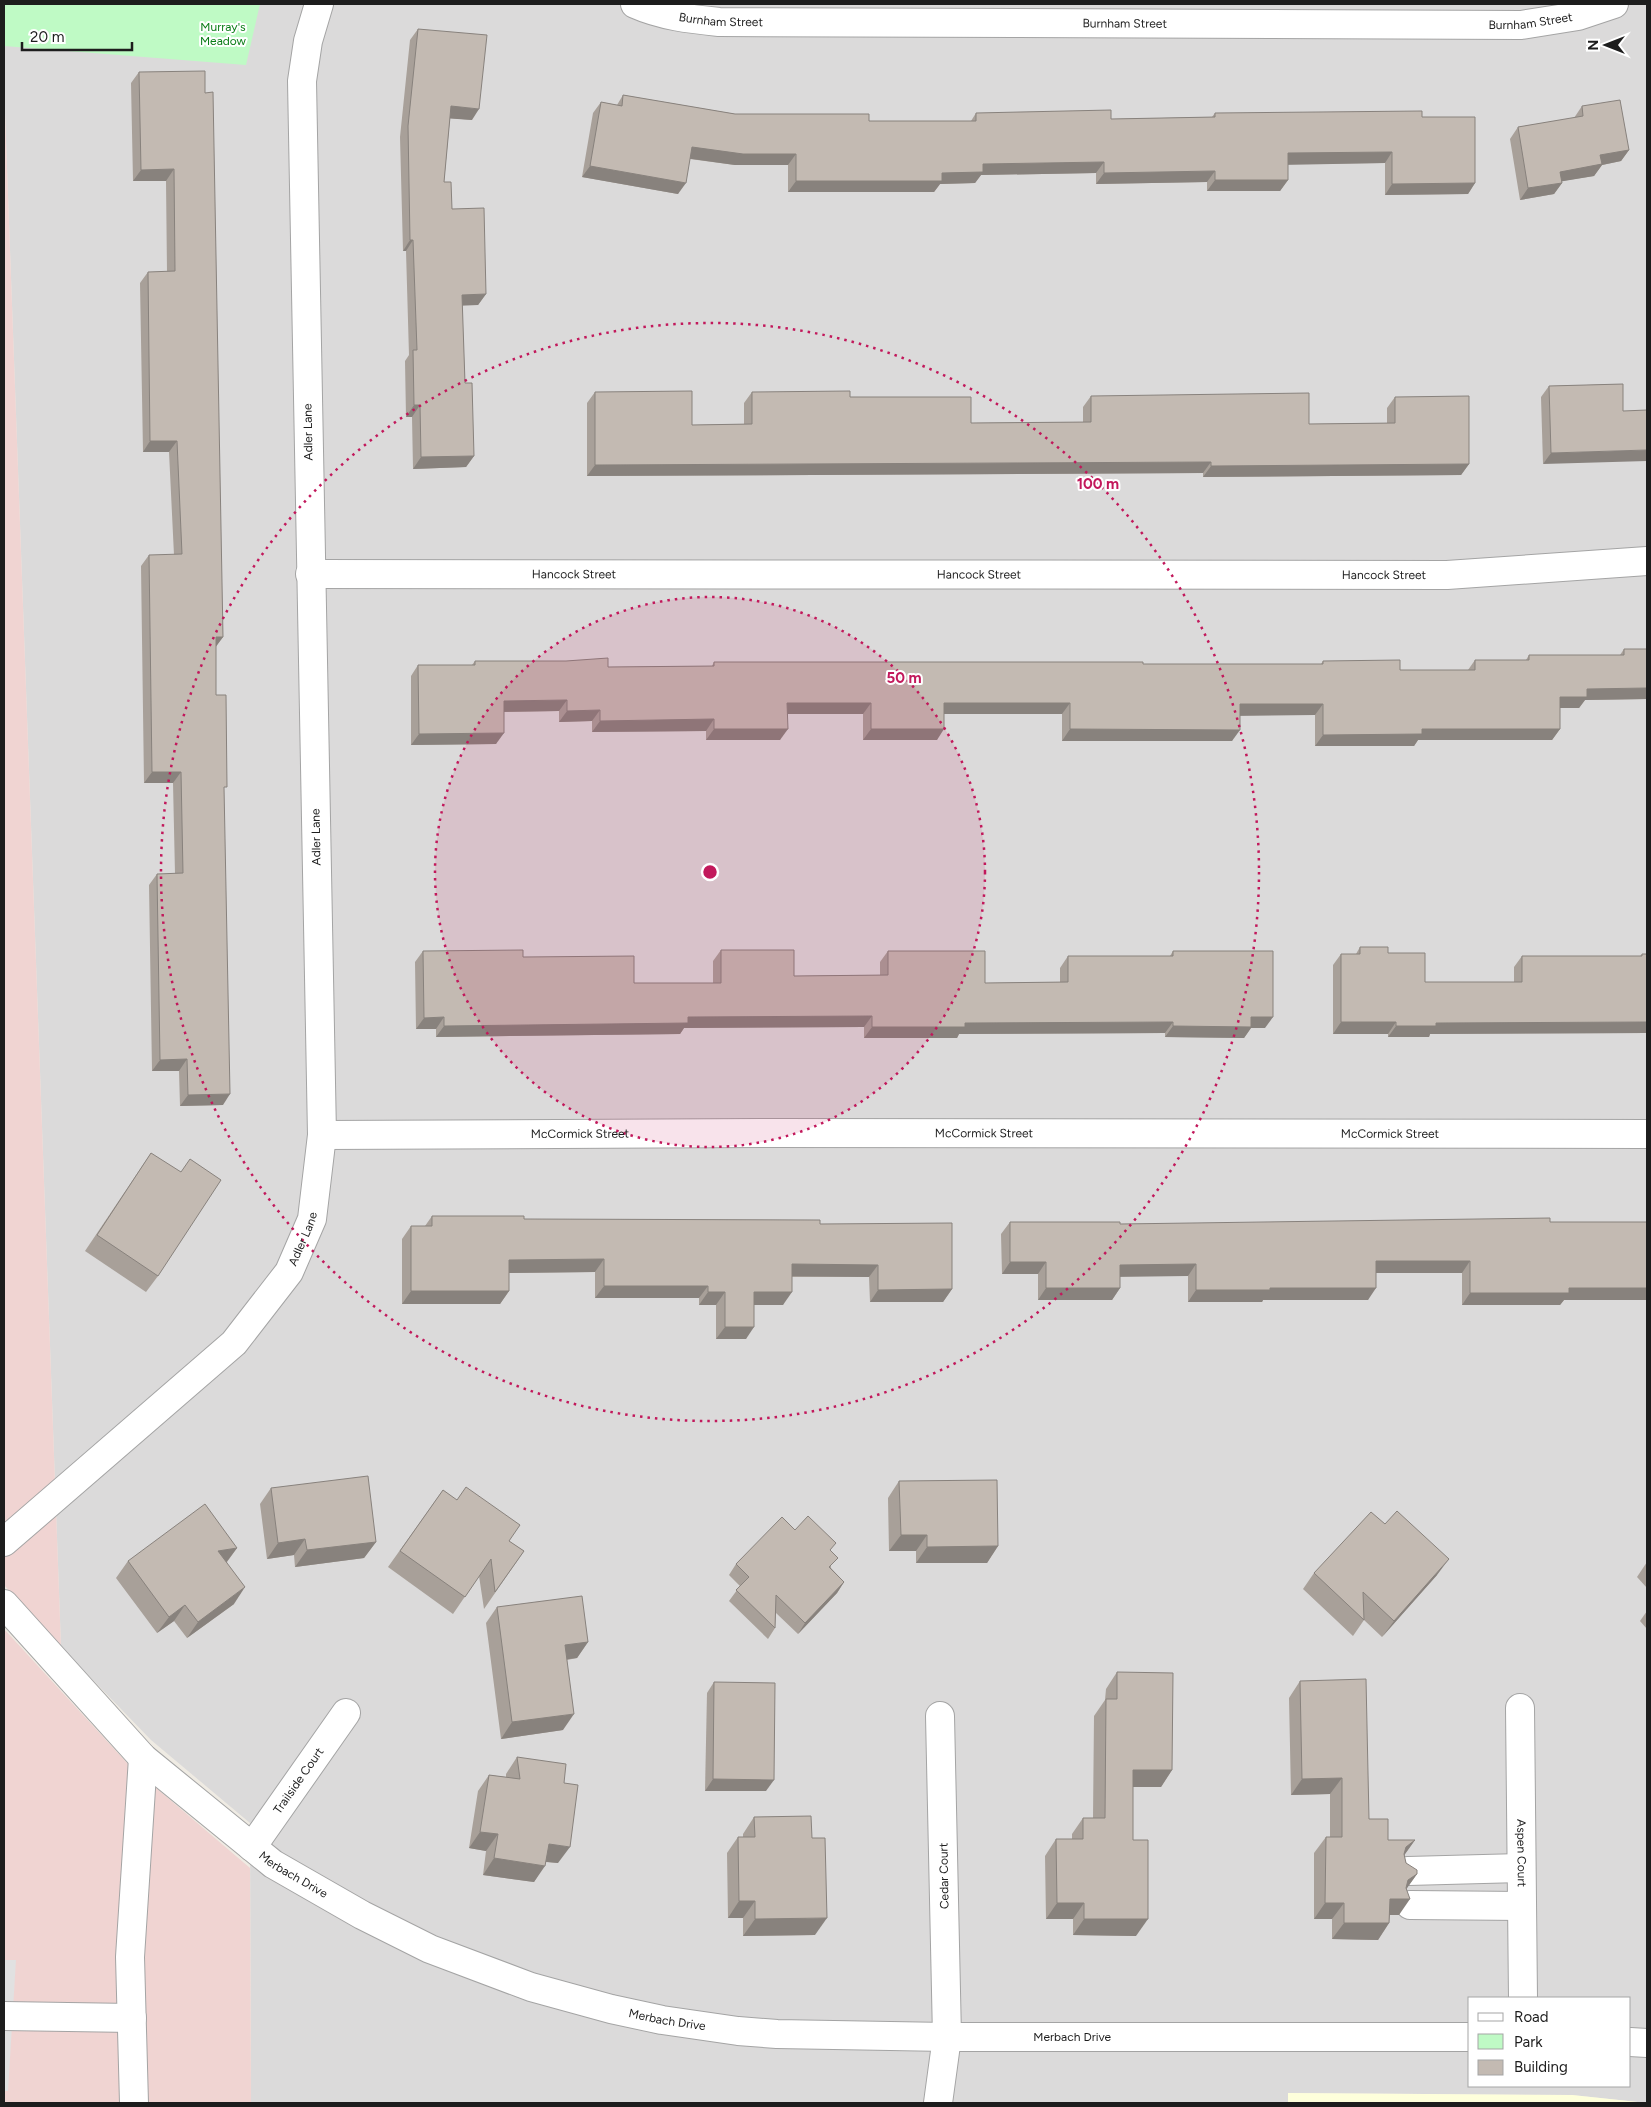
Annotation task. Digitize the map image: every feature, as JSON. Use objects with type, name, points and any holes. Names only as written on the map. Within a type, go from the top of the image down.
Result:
[{"type":"street","name":"Adler Lane","points":[[4,1542],[234,1343],[289,1272],[312,1219],[322,1135],[302,81],[308,41],[319,4]]},
{"type":"street","name":"Burnham Street","points":[[635,4],[652,12],[682,18],[719,22],[1521,25],[1578,16],[1614,4]]},
{"type":"street","name":"Hancock Street","points":[[310,574],[1447,575],[1647,561]]},
{"type":"street","name":"McCormick Street","points":[[322,1135],[740,1133],[1647,1134]]},
{"type":"street","name":"Merbach Drive","points":[[4,1604],[143,1758],[273,1864],[354,1910],[430,1949],[531,1987],[611,2009],[662,2020],[738,2031],[777,2034],[947,2037],[1468,2037]]},
{"type":"street","name":"Aspen Court","points":[[1520,1708],[1523,1997]]},
{"type":"street","name":"Trailside Court","points":[[252,1848],[346,1713]]},
{"type":"street","name":"Cedar Court","points":[[938,2103],[947,2037],[940,1716]]},
{"type":"street","points":[[134,2103],[130,1957],[143,1758]]},
{"type":"street","points":[[1408,1871],[1521,1868]]},
{"type":"street","points":[[1410,1905],[1522,1906]]},
{"type":"street","points":[[4,2016],[132,2018]]},
{"type":"street","points":[[1631,2042],[1647,2043]]},
{"type":"shaded area","points":[[4,4],[1647,4],[1647,2103],[1572,2095],[1288,2093],[1288,2103],[251,2103],[250,1823],[151,1740],[61,1647],[4,86]]},
{"type":"shaded area","points":[[4,86],[61,1647],[4,1585]]},
{"type":"shaded area","points":[[4,1629],[128,1764],[250,1868],[251,2103],[4,2103]]},
{"type":"shaded area","points":[[4,1960],[16,1960],[8,2091],[4,2091]]},
{"type":"shaded area","points":[[1288,2093],[1572,2095],[1647,2103],[1288,2103]]},
{"type":"green space","name":"Murray's Meadow","points":[[4,4],[260,4],[246,65],[4,46]]},
{"type":"building","points":[[418,29],[487,35],[479,109],[451,106],[444,182],[451,182],[452,209],[484,208],[486,294],[462,295],[465,383],[472,383],[474,456],[421,457],[420,405],[414,405],[413,350],[417,350],[413,240],[410,240],[408,126]]},
{"type":"building","points":[[205,71],[205,93],[213,92],[223,637],[216,637],[216,695],[226,695],[227,787],[224,787],[230,1094],[188,1095],[187,1059],[160,1060],[157,874],[183,873],[181,772],[152,772],[149,555],[182,554],[177,441],[150,441],[148,272],[175,271],[174,169],[141,170],[139,72]]},
{"type":"building","points":[[623,95],[735,114],[869,114],[869,121],[976,121],[976,113],[1111,110],[1111,119],[1215,117],[1215,113],[1422,111],[1422,117],[1475,117],[1475,183],[1392,184],[1392,152],[1288,153],[1288,180],[1215,180],[1215,171],[1104,173],[1104,162],[983,164],[983,172],[942,173],[942,181],[796,181],[796,154],[743,154],[692,147],[686,183],[590,166],[601,102],[622,106]]},
{"type":"building","points":[[1620,100],[1629,150],[1600,155],[1602,164],[1560,172],[1562,183],[1528,188],[1518,127],[1583,116],[1582,106]]},
{"type":"building","points":[[1623,384],[1623,411],[1647,410],[1647,450],[1551,453],[1549,386]]},
{"type":"building","points":[[692,391],[692,425],[752,424],[752,392],[850,391],[850,397],[971,397],[971,423],[1091,422],[1091,396],[1309,393],[1309,424],[1395,423],[1395,397],[1469,396],[1469,464],[1211,466],[1211,462],[595,465],[595,392]]},
{"type":"building","points":[[1624,649],[1647,649],[1647,688],[1587,689],[1587,697],[1560,697],[1560,729],[1422,729],[1422,734],[1323,735],[1323,704],[1240,704],[1240,730],[1070,729],[1070,703],[944,703],[944,729],[871,729],[871,703],[787,703],[788,729],[714,729],[714,719],[600,721],[600,710],[567,711],[567,700],[504,701],[504,733],[419,734],[418,665],[475,665],[475,661],[566,661],[608,658],[608,667],[714,666],[714,662],[1323,664],[1323,661],[1400,660],[1400,670],[1475,670],[1475,660],[1529,660],[1529,655],[1624,655]]},
{"type":"building","points":[[1360,947],[1388,947],[1388,953],[1425,953],[1425,982],[1522,982],[1522,956],[1642,956],[1642,954],[1647,954],[1647,1022],[1436,1023],[1436,1026],[1396,1026],[1396,1022],[1341,1022],[1341,954],[1360,954]]},
{"type":"building","points":[[523,950],[523,957],[634,956],[634,983],[721,983],[721,950],[794,950],[794,976],[888,975],[888,951],[985,951],[985,983],[1068,982],[1068,956],[1173,956],[1173,951],[1273,951],[1273,1017],[1251,1017],[1251,1027],[1173,1026],[1173,1022],[965,1023],[965,1027],[872,1027],[872,1016],[688,1017],[688,1023],[444,1026],[444,1017],[424,1018],[423,951]]},
{"type":"building","points":[[151,1153],[181,1172],[190,1159],[221,1180],[158,1276],[97,1235]]},
{"type":"building","points":[[432,1216],[524,1216],[524,1219],[820,1220],[820,1224],[952,1223],[952,1289],[878,1290],[878,1265],[792,1264],[792,1292],[754,1292],[754,1327],[725,1327],[725,1292],[708,1292],[708,1286],[604,1286],[604,1259],[509,1260],[509,1291],[411,1291],[411,1226],[432,1226]]},
{"type":"building","points":[[1550,1218],[1550,1222],[1647,1222],[1647,1288],[1569,1288],[1569,1293],[1470,1293],[1470,1261],[1376,1261],[1376,1288],[1196,1290],[1196,1264],[1120,1265],[1120,1288],[1046,1288],[1046,1262],[1010,1262],[1010,1222],[1120,1222],[1120,1224]]},
{"type":"building","points":[[368,1476],[376,1542],[307,1550],[305,1539],[278,1543],[271,1488]]},
{"type":"building","points":[[997,1480],[998,1546],[927,1547],[927,1535],[901,1535],[899,1481]]},
{"type":"building","points":[[466,1487],[520,1525],[509,1541],[524,1551],[495,1592],[491,1559],[465,1597],[400,1551],[443,1490],[457,1500]]},
{"type":"building","points":[[205,1504],[237,1548],[218,1551],[245,1587],[198,1622],[185,1605],[169,1617],[128,1561]]},
{"type":"building","points":[[1397,1511],[1449,1559],[1394,1621],[1363,1592],[1364,1620],[1314,1573],[1371,1512],[1385,1524]]},
{"type":"building","points":[[808,1516],[836,1543],[830,1550],[838,1558],[829,1567],[844,1582],[805,1623],[776,1595],[775,1628],[736,1590],[749,1577],[736,1564],[782,1517],[795,1530]]},
{"type":"building","points":[[582,1596],[588,1642],[565,1645],[574,1714],[512,1722],[497,1607]]},
{"type":"building","points":[[1117,1672],[1173,1673],[1172,1770],[1133,1770],[1133,1840],[1148,1840],[1148,1919],[1084,1919],[1084,1903],[1057,1903],[1056,1839],[1083,1839],[1083,1818],[1105,1818],[1106,1699],[1117,1699]]},
{"type":"building","points":[[1366,1679],[1369,1819],[1388,1819],[1388,1840],[1415,1840],[1406,1847],[1404,1854],[1406,1863],[1417,1870],[1417,1874],[1408,1880],[1406,1888],[1410,1899],[1390,1899],[1389,1923],[1344,1923],[1344,1903],[1325,1903],[1326,1837],[1342,1837],[1342,1778],[1302,1779],[1300,1681]]},
{"type":"building","points":[[714,1682],[775,1683],[774,1780],[713,1779]]},
{"type":"building","points":[[517,1757],[566,1764],[564,1783],[578,1785],[570,1847],[549,1844],[545,1866],[494,1858],[498,1834],[480,1832],[489,1775],[520,1779]]},
{"type":"building","points":[[811,1816],[812,1838],[825,1838],[827,1918],[755,1919],[755,1901],[739,1901],[738,1837],[755,1837],[754,1817]]}]
